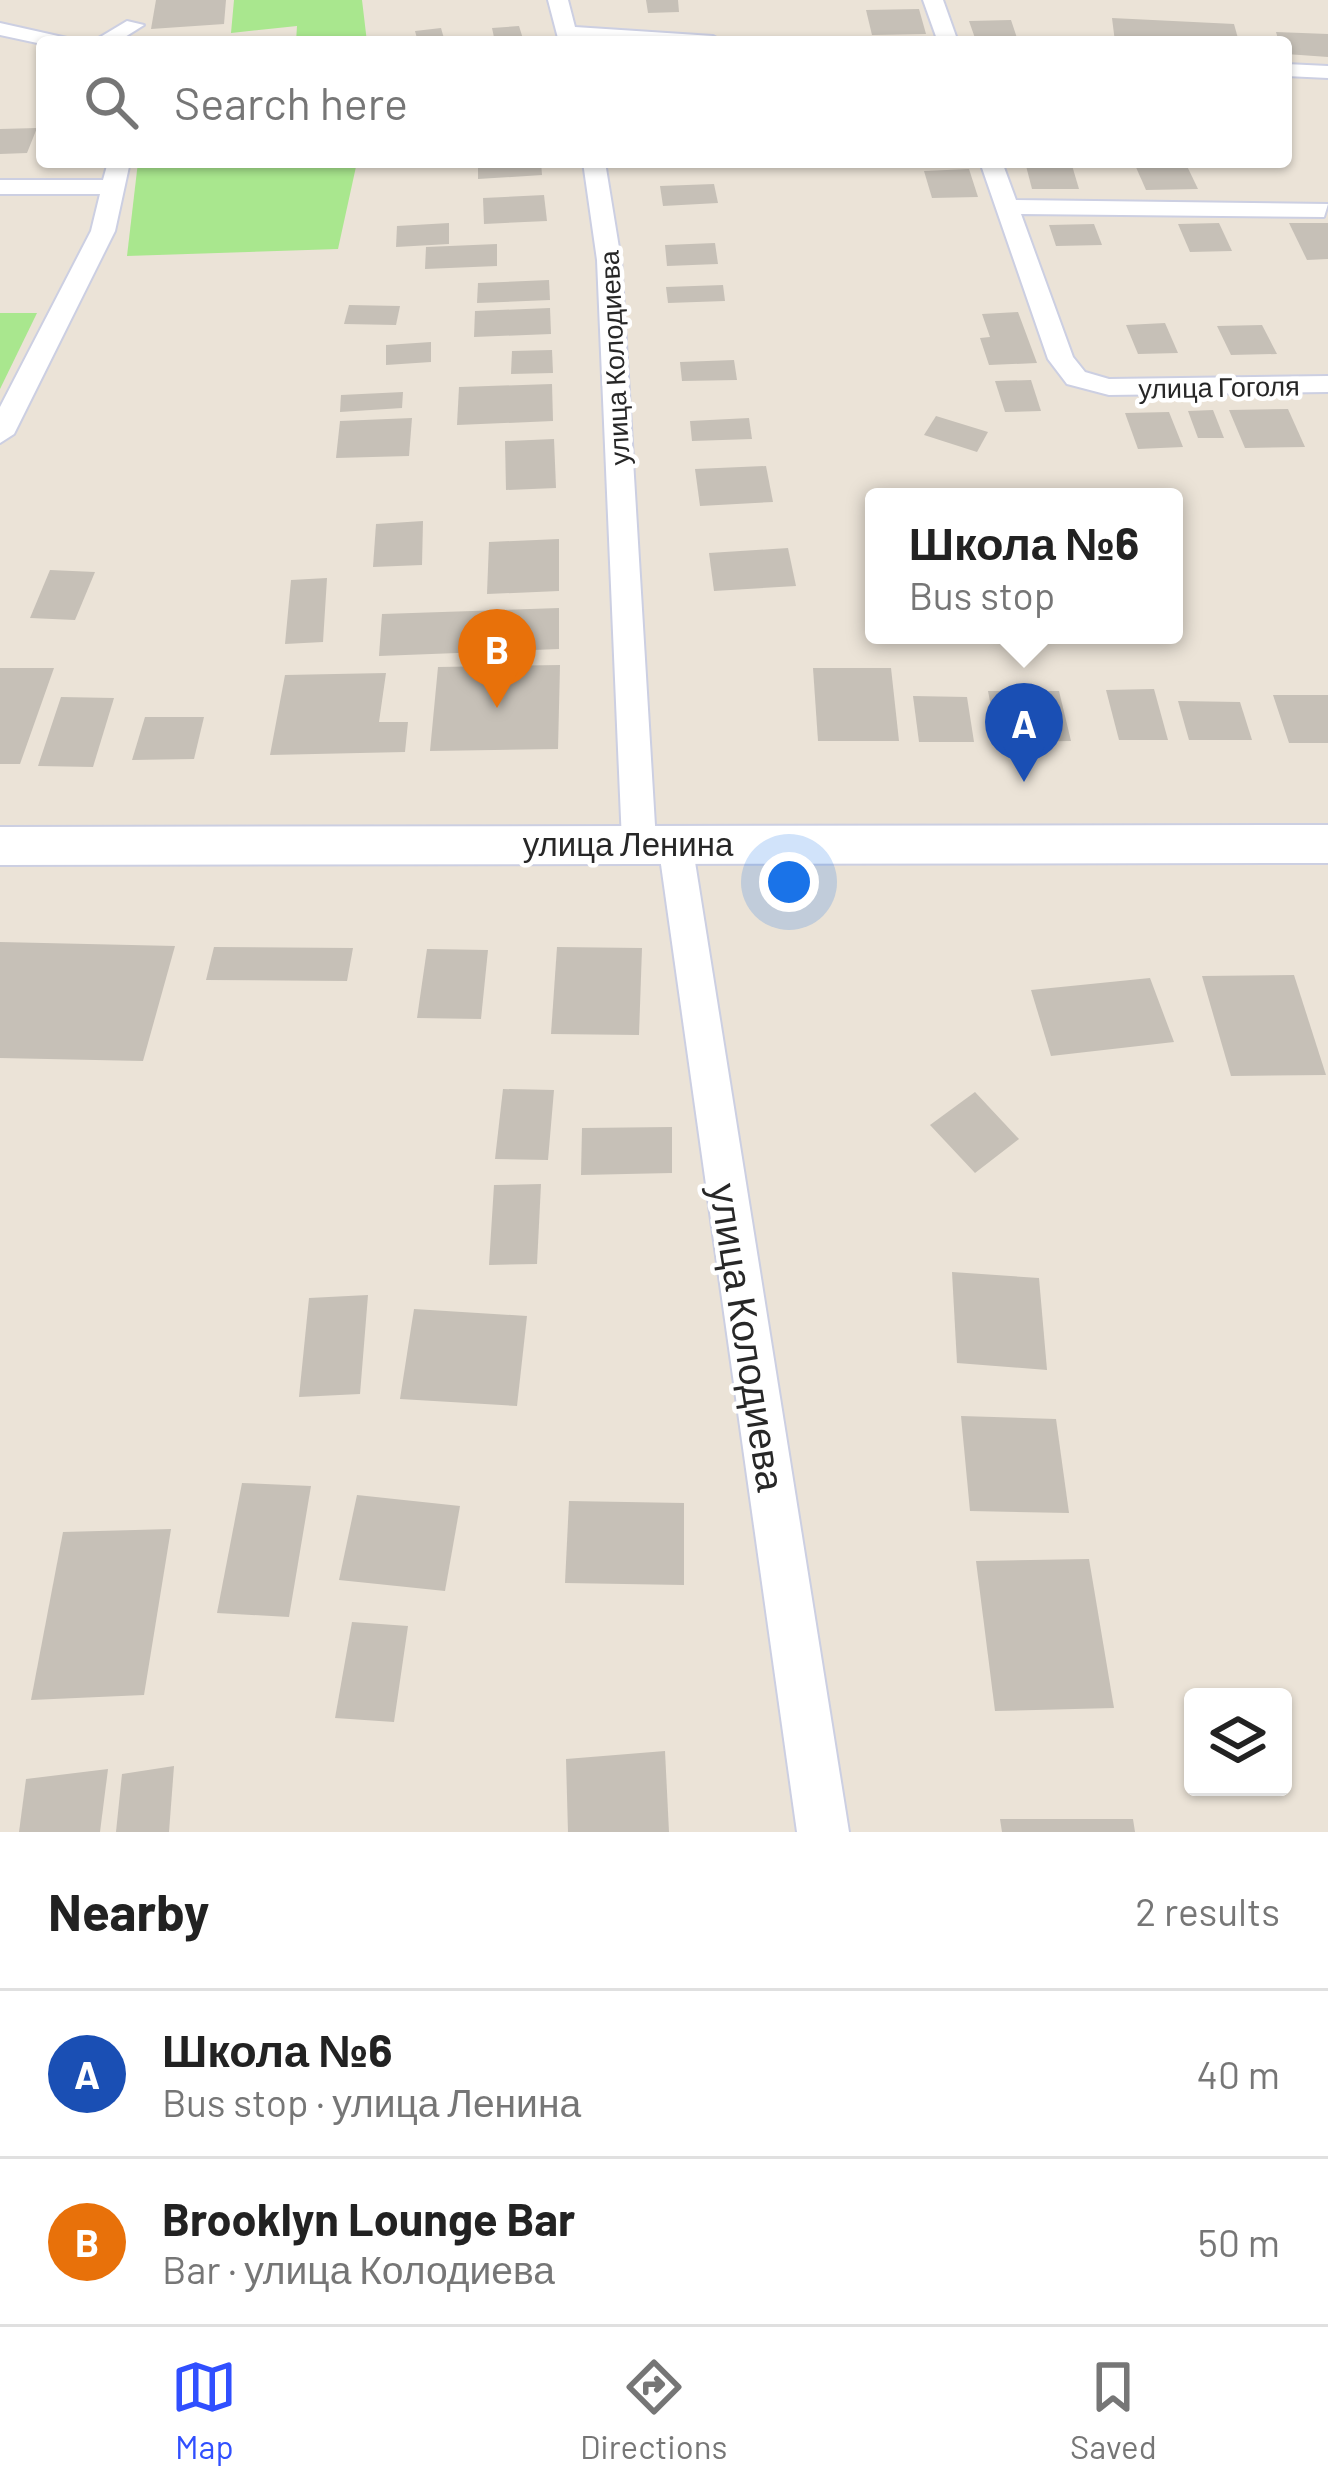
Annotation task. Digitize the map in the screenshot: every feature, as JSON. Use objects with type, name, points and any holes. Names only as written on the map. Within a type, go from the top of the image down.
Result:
[{"type":"street","points":[[558,0],[567,36]]},
{"type":"street","points":[[933,0],[946,36]]},
{"type":"street","points":[[113,36],[134,25]]},
{"type":"street","points":[[0,29],[36,37]]},
{"type":"street","points":[[1292,70],[1328,72]]},
{"type":"street","name":"улица Колодиева","points":[[595,168],[609,260],[657,843],[823,1832]]},
{"type":"street","points":[[993,168],[1007,207],[1324,209]]},
{"type":"street","points":[[0,187],[118,174],[103,231],[0,434]]},
{"type":"street","name":"улица Гоголя","points":[[1007,207],[1065,368],[1089,383],[1109,387],[1328,384]]},
{"type":"street","name":"улица Ленина","points":[[0,846],[1328,844]]},
{"type":"green space","points":[[234,0],[362,0],[366,36],[296,36],[297,26],[231,33]]},
{"type":"green space","points":[[137,168],[356,168],[338,249],[127,256]]},
{"type":"green space","points":[[0,313],[37,313],[0,389]]},
{"type":"building","points":[[156,0],[226,0],[224,24],[151,29]]},
{"type":"building","points":[[646,0],[678,0],[679,12],[648,13]]},
{"type":"building","points":[[919,9],[926,34],[872,35],[866,10]]},
{"type":"building","points":[[1112,18],[1234,24],[1237,36],[1114,36]]},
{"type":"building","points":[[1011,20],[1016,36],[974,36],[969,21]]},
{"type":"building","points":[[519,26],[522,36],[494,36],[492,28]]},
{"type":"building","points":[[441,28],[443,36],[416,36],[415,31]]},
{"type":"building","points":[[1276,32],[1328,34],[1328,57],[1292,54],[1292,36]]},
{"type":"building","points":[[36,128],[27,153],[0,154],[0,129]]},
{"type":"building","points":[[478,168],[541,168],[542,175],[478,179]]},
{"type":"building","points":[[1027,168],[1073,168],[1079,189],[1032,189]]},
{"type":"building","points":[[1136,168],[1188,168],[1198,189],[1146,190]]},
{"type":"building","points":[[969,169],[978,197],[932,198],[924,171]]},
{"type":"building","points":[[714,184],[718,203],[663,206],[660,186]]},
{"type":"building","points":[[544,195],[547,221],[484,224],[483,198]]},
{"type":"building","points":[[449,223],[449,244],[396,247],[397,226]]},
{"type":"building","points":[[1219,223],[1232,251],[1190,252],[1178,224]]},
{"type":"building","points":[[1289,223],[1328,223],[1328,259],[1307,260]]},
{"type":"building","points":[[1094,224],[1102,245],[1056,246],[1049,225]]},
{"type":"building","points":[[715,243],[718,264],[667,266],[665,245]]},
{"type":"building","points":[[497,244],[497,266],[425,269],[426,247]]},
{"type":"building","points":[[549,280],[550,300],[477,303],[478,283]]},
{"type":"building","points":[[723,285],[725,301],[668,303],[666,287]]},
{"type":"building","points":[[349,305],[400,306],[396,325],[344,324]]},
{"type":"building","points":[[550,308],[551,334],[474,337],[475,311]]},
{"type":"building","points":[[1018,312],[1037,363],[989,365],[980,338],[990,337],[982,314]]},
{"type":"building","points":[[1165,323],[1178,353],[1138,354],[1126,325]]},
{"type":"building","points":[[1262,325],[1277,354],[1231,355],[1217,326]]},
{"type":"building","points":[[431,342],[431,362],[386,365],[386,345]]},
{"type":"building","points":[[552,350],[553,373],[511,374],[512,351]]},
{"type":"building","points":[[734,360],[737,380],[682,381],[680,362]]},
{"type":"building","points":[[1031,380],[1041,411],[1005,412],[995,381]]},
{"type":"building","points":[[552,384],[553,421],[457,425],[459,387]]},
{"type":"building","points":[[403,392],[402,408],[340,412],[341,395]]},
{"type":"building","points":[[1288,409],[1305,447],[1245,448],[1229,410]]},
{"type":"building","points":[[1213,410],[1224,438],[1198,438],[1188,411]]},
{"type":"building","points":[[1169,412],[1183,447],[1138,449],[1125,413]]},
{"type":"building","points":[[936,416],[988,432],[977,452],[924,435]]},
{"type":"building","points":[[412,418],[409,456],[336,458],[340,421]]},
{"type":"building","points":[[749,418],[752,439],[692,441],[690,421]]},
{"type":"building","points":[[554,439],[556,488],[506,490],[505,441]]},
{"type":"building","points":[[766,466],[773,502],[700,506],[695,469]]},
{"type":"building","points":[[423,521],[422,565],[373,567],[376,524]]},
{"type":"building","points":[[559,539],[559,591],[487,594],[489,542]]},
{"type":"building","points":[[788,548],[796,586],[714,591],[709,553]]},
{"type":"building","points":[[50,570],[95,572],[75,620],[30,618]]},
{"type":"building","points":[[327,578],[323,642],[285,644],[291,580]]},
{"type":"building","points":[[559,608],[559,649],[379,656],[382,614]]},
{"type":"building","points":[[560,665],[558,749],[430,751],[438,667]]},
{"type":"building","points":[[0,668],[54,668],[20,764],[0,764]]},
{"type":"building","points":[[813,668],[891,668],[899,741],[818,741]]},
{"type":"building","points":[[386,673],[379,722],[408,722],[405,752],[270,755],[285,675]]},
{"type":"building","points":[[1154,689],[1168,740],[1119,740],[1106,690]]},
{"type":"building","points":[[988,691],[1059,691],[1071,741],[998,742]]},
{"type":"building","points":[[1273,695],[1328,695],[1328,743],[1289,743]]},
{"type":"building","points":[[913,696],[967,697],[974,742],[919,742]]},
{"type":"building","points":[[61,697],[114,698],[93,767],[38,766]]},
{"type":"building","points":[[1178,701],[1240,702],[1252,740],[1189,740]]},
{"type":"building","points":[[145,717],[204,717],[194,759],[132,760]]},
{"type":"building","points":[[0,942],[175,946],[143,1061],[0,1058]]},
{"type":"building","points":[[214,947],[353,948],[347,981],[206,980]]},
{"type":"building","points":[[557,947],[642,948],[639,1035],[551,1034]]},
{"type":"building","points":[[427,949],[488,950],[481,1019],[417,1018]]},
{"type":"building","points":[[1294,975],[1326,1075],[1231,1076],[1202,976]]},
{"type":"building","points":[[1150,978],[1174,1042],[1051,1056],[1031,990]]},
{"type":"building","points":[[503,1089],[554,1090],[548,1160],[495,1159]]},
{"type":"building","points":[[975,1092],[1019,1139],[975,1173],[930,1125]]},
{"type":"building","points":[[672,1127],[672,1173],[581,1175],[582,1128]]},
{"type":"building","points":[[541,1184],[537,1264],[489,1265],[494,1185]]},
{"type":"building","points":[[952,1272],[1039,1278],[1047,1370],[957,1363]]},
{"type":"building","points":[[368,1295],[360,1394],[299,1397],[309,1298]]},
{"type":"building","points":[[414,1309],[527,1316],[517,1406],[400,1399]]},
{"type":"building","points":[[961,1416],[1056,1419],[1069,1513],[970,1511]]},
{"type":"building","points":[[242,1483],[311,1486],[289,1617],[217,1613]]},
{"type":"building","points":[[357,1495],[460,1506],[445,1591],[339,1580]]},
{"type":"building","points":[[569,1501],[684,1503],[684,1585],[565,1583]]},
{"type":"building","points":[[171,1529],[144,1695],[31,1700],[63,1532]]},
{"type":"building","points":[[1089,1559],[1114,1708],[995,1711],[976,1561]]},
{"type":"building","points":[[352,1622],[408,1626],[394,1722],[335,1718]]},
{"type":"building","points":[[665,1751],[669,1832],[568,1832],[566,1759]]},
{"type":"building","points":[[174,1766],[169,1832],[116,1832],[122,1774]]},
{"type":"building","points":[[108,1769],[100,1832],[19,1832],[26,1779]]},
{"type":"building","points":[[1000,1819],[1133,1819],[1135,1832],[1002,1832]]},
{"type":"place","name":"Brooklyn Lounge Bar","points":[[497,708]]},
{"type":"place","name":"Школа №6","points":[[1024,782]]}]
